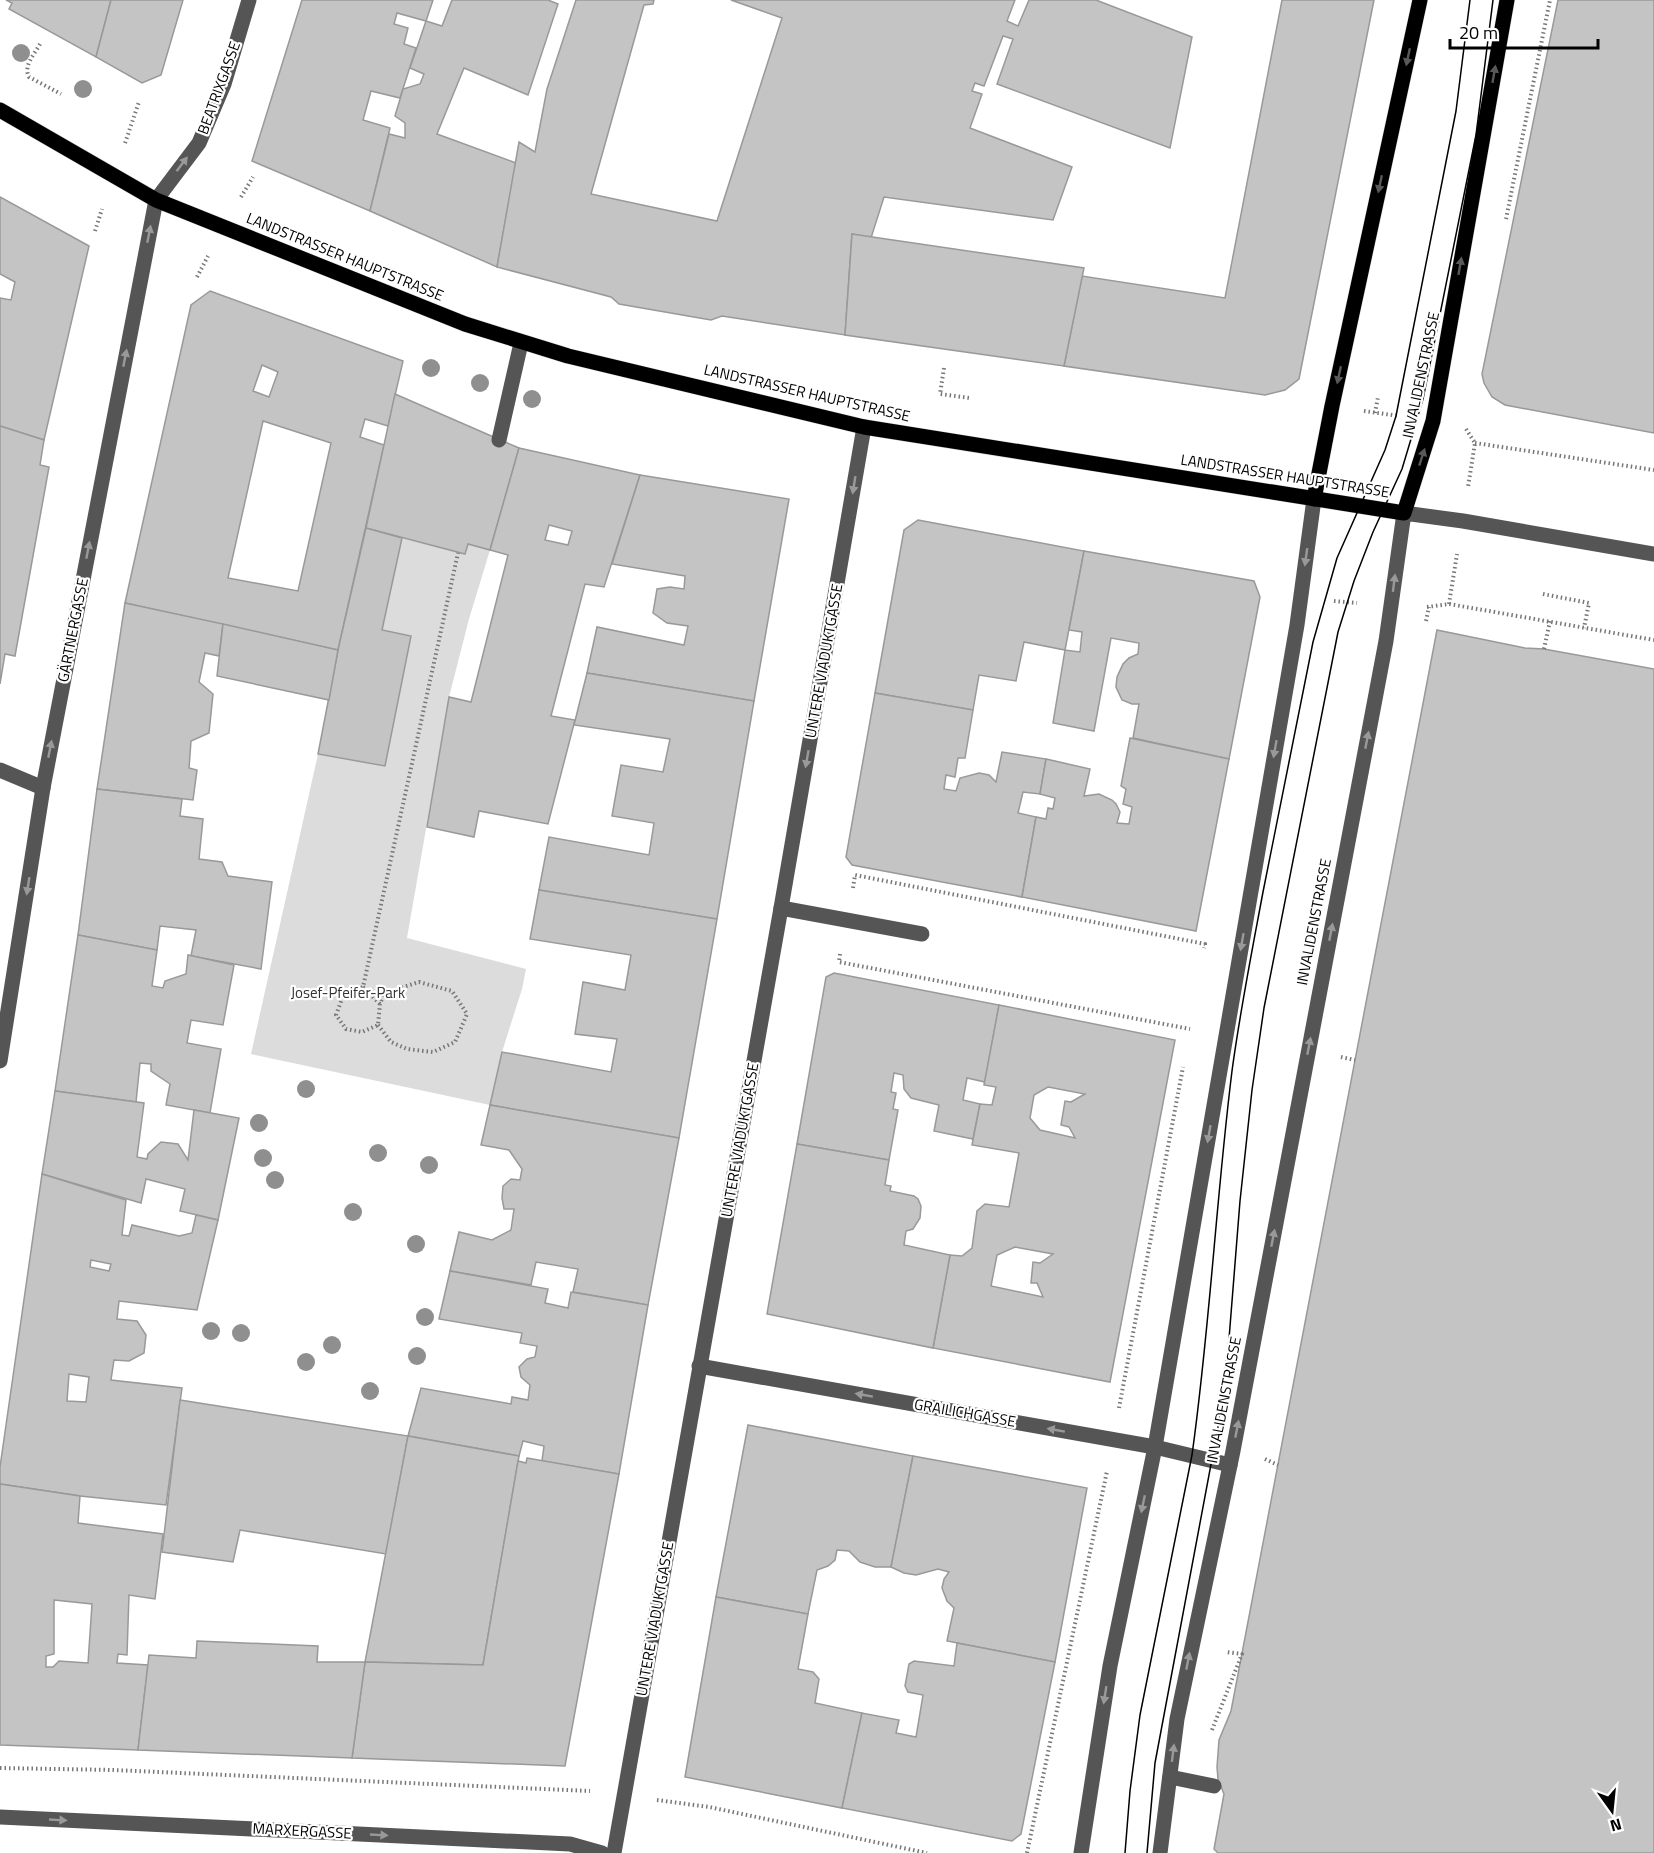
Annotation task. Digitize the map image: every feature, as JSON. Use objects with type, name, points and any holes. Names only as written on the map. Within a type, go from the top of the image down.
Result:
[{"type":"main road","points":[[1314,499],[1334,396],[1420,0]]},
{"type":"main road","name":"INVALIDENSTRASSE","points":[[1404,513],[1433,421],[1507,0]]},
{"type":"main road","name":"LANDSTRASSER HAUPTSTRASSE","points":[[0,110],[156,200],[414,305],[521,343],[864,427],[1404,513]]},
{"type":"street","name":"BEATRIXGASSE","points":[[156,200],[199,143],[224,84],[249,0]]},
{"type":"street","name":"GÄRTNERGASSE","points":[[0,1061],[43,788],[156,200]]},
{"type":"street","points":[[499,440],[521,343]]},
{"type":"street","name":"UNTERE VIADUKTGASSE","points":[[614,1853],[864,427]]},
{"type":"street","points":[[1081,1853],[1110,1666],[1155,1447],[1297,625],[1314,499]]},
{"type":"street","name":"LANDSTRASSER HAUPTSTRASSE","points":[[1404,513],[1654,554]]},
{"type":"street","name":"INVALIDENSTRASSE","points":[[1160,1853],[1179,1708],[1230,1466],[1386,641],[1404,513]]},
{"type":"street","points":[[0,770],[43,788]]},
{"type":"street","points":[[781,908],[922,934]]},
{"type":"street","name":"GRAILICHGASSE","points":[[699,1366],[1155,1447],[1230,1466]]},
{"type":"street","points":[[1170,1778],[1214,1786]]},
{"type":"street","name":"MARXERGASSE","points":[[0,1817],[570,1844],[602,1853]]},
{"type":"path","points":[[1506,220],[1550,0]]},
{"type":"path","points":[[40,44],[27,68],[27,73],[29,77],[61,94]]},
{"type":"path","points":[[944,368],[940,394],[970,398]]},
{"type":"path","points":[[1375,412],[1378,397]]},
{"type":"path","points":[[1465,428],[1475,443],[1467,495]]},
{"type":"path","points":[[1475,443],[1654,470]]},
{"type":"path","points":[[1459,545],[1449,604],[1654,640]]},
{"type":"path","points":[[363,987],[458,553]]},
{"type":"path","points":[[1544,594],[1589,603],[1584,628]]},
{"type":"path","points":[[1544,650],[1550,621]]},
{"type":"path","points":[[1192,1018],[1190,1029],[839,962],[846,920],[855,875],[1205,944],[1203,954]]},
{"type":"path","points":[[419,982],[452,991],[467,1014],[454,1042],[433,1052],[407,1048],[391,1042],[378,1025],[380,1004],[384,993],[419,982]]},
{"type":"path","points":[[363,987],[380,1004]]},
{"type":"path","points":[[363,987],[343,996],[336,1015],[346,1029],[362,1032],[378,1025]]},
{"type":"path","points":[[1341,1057],[1355,1060]]},
{"type":"path","points":[[1262,1457],[1278,1465]]},
{"type":"path","points":[[1209,1740],[1242,1654],[1226,1652]]},
{"type":"path","points":[[0,1768],[113,1770],[562,1789],[624,1795],[709,1808],[927,1853]]},
{"type":"green space","name":"Josef-Pfeifer-Park","points":[[402,538],[465,554],[468,544],[490,550],[449,697],[407,938],[526,969],[502,1052],[490,1105],[251,1054],[318,754],[385,766],[411,637],[382,630]]},
{"type":"building","points":[[6,0],[111,0],[96,57],[9,9],[12,3]]},
{"type":"building","points":[[111,0],[183,0],[161,75],[142,83],[96,57]]},
{"type":"building","points":[[302,0],[433,0],[426,21],[397,13],[394,24],[408,28],[404,44],[416,48],[400,98],[371,91],[363,120],[390,128],[370,211],[252,161]]},
{"type":"building","points":[[452,0],[548,0],[558,4],[528,95],[464,68],[437,134],[516,163],[497,267],[370,211],[389,134],[405,138],[405,123],[395,116],[403,89],[420,84],[424,74],[410,68],[426,21],[442,26]]},
{"type":"building","points":[[576,0],[654,0],[653,4],[644,5],[591,194],[717,221],[782,18],[731,0],[1015,0],[1007,21],[1018,26],[1029,0],[1096,0],[1192,37],[1170,148],[997,84],[1013,39],[1003,36],[984,86],[975,83],[972,91],[982,94],[970,128],[1072,167],[1053,220],[884,197],[871,238],[852,234],[845,335],[722,316],[711,320],[619,304],[611,297],[497,267],[519,142],[535,152],[547,89]]},
{"type":"building","points":[[1282,0],[1374,0],[1299,379],[1285,390],[1265,395],[1064,366],[1082,276],[1225,298]]},
{"type":"building","points":[[1558,0],[1654,0],[1654,433],[1505,405],[1492,397],[1482,374]]},
{"type":"building","points":[[0,197],[89,246],[44,440],[0,426],[0,298],[11,300],[15,282],[0,274]]},
{"type":"building","points":[[852,234],[1084,268],[1064,366],[845,335]]},
{"type":"building","points":[[210,291],[403,361],[388,426],[365,419],[360,437],[384,445],[338,650],[125,603],[191,305]],"holes":[[[262,365],[278,372],[269,397],[253,391]],[[263,421],[331,443],[298,591],[228,578]]]},
{"type":"building","points":[[395,394],[519,448],[490,550],[468,544],[465,554],[366,528]]},
{"type":"building","points":[[0,426],[44,440],[40,465],[49,467],[15,656],[5,654],[0,684]]},
{"type":"building","points":[[519,448],[640,475],[604,587],[585,584],[551,716],[575,720],[548,824],[479,811],[474,837],[427,827],[449,697],[471,702],[508,555],[490,550]],"holes":[[[549,525],[572,531],[568,545],[545,540]]]},
{"type":"building","points":[[640,475],[789,499],[754,701],[587,673],[597,627],[684,645],[688,626],[667,623],[653,613],[657,589],[670,587],[684,589],[685,576],[612,564]]},
{"type":"building","points":[[918,520],[1084,551],[1065,650],[1024,642],[1016,681],[979,675],[973,710],[875,693],[904,530]]},
{"type":"building","points":[[366,528],[402,538],[382,630],[411,636],[385,766],[318,754],[338,650]]},
{"type":"building","points":[[1084,551],[1254,581],[1260,597],[1229,759],[1133,738],[1139,704],[1122,700],[1116,687],[1117,677],[1123,664],[1138,654],[1139,643],[1111,638],[1094,731],[1053,723],[1065,650],[1080,652],[1082,632],[1069,630]]},
{"type":"building","points":[[125,603],[223,624],[219,656],[205,653],[199,682],[213,694],[209,733],[191,741],[189,768],[197,770],[193,800],[97,789]]},
{"type":"building","points":[[223,624],[338,650],[329,700],[217,676]]},
{"type":"building","points":[[1437,630],[1525,648],[1544,649],[1654,669],[1654,1853],[1218,1853],[1214,1849],[1224,1794],[1218,1779],[1219,1740],[1231,1711]]},
{"type":"building","points":[[587,673],[754,701],[717,919],[539,890],[549,837],[649,855],[654,823],[612,816],[621,765],[663,772],[670,739],[574,725]]},
{"type":"building","points":[[875,693],[973,710],[965,758],[958,758],[955,777],[946,775],[944,789],[956,791],[960,778],[979,773],[989,775],[996,782],[1002,752],[1046,759],[1040,794],[1023,792],[1018,813],[1036,817],[1022,897],[852,865],[846,857]]},
{"type":"building","points":[[1130,738],[1229,759],[1196,931],[1022,897],[1036,817],[1046,819],[1048,808],[1053,809],[1055,798],[1040,794],[1046,759],[1090,769],[1084,796],[1099,794],[1112,800],[1120,812],[1117,823],[1129,824],[1132,807],[1123,804],[1126,789],[1121,786]]},
{"type":"building","points":[[97,789],[182,799],[180,816],[203,819],[199,859],[222,862],[228,876],[272,882],[261,969],[191,956],[196,930],[160,926],[157,950],[78,935]]},
{"type":"building","points":[[539,890],[717,919],[679,1138],[490,1105],[502,1052],[611,1072],[617,1039],[575,1034],[583,982],[625,990],[631,955],[530,939]]},
{"type":"building","points":[[78,935],[157,950],[152,986],[163,988],[165,981],[186,974],[188,955],[234,965],[223,1025],[191,1020],[187,1043],[221,1049],[210,1113],[166,1105],[170,1084],[151,1071],[151,1064],[140,1063],[136,1102],[55,1091]]},
{"type":"building","points":[[834,973],[999,1005],[985,1082],[967,1078],[963,1100],[980,1104],[973,1139],[934,1131],[939,1105],[911,1098],[904,1089],[903,1075],[894,1073],[891,1092],[896,1093],[893,1109],[898,1110],[889,1160],[797,1144],[826,977]]},
{"type":"building","points":[[999,1005],[1175,1040],[1110,1382],[933,1348],[950,1255],[962,1256],[972,1248],[977,1211],[985,1204],[1009,1207],[1019,1153],[972,1145],[980,1104],[992,1105],[996,1087],[984,1085]],"holes":[[[1048,1087],[1085,1094],[1071,1102],[1065,1101],[1061,1125],[1069,1127],[1075,1138],[1040,1130],[1030,1118],[1034,1095]],[[1015,1247],[1053,1254],[1040,1263],[1033,1262],[1031,1283],[1037,1283],[1043,1297],[991,1286],[997,1255]]]},
{"type":"building","points":[[55,1091],[144,1103],[137,1157],[147,1159],[148,1154],[161,1142],[178,1144],[188,1160],[194,1110],[239,1118],[218,1220],[180,1211],[185,1189],[146,1179],[141,1203],[42,1174]]},
{"type":"building","points":[[490,1105],[679,1138],[648,1305],[573,1292],[578,1269],[536,1262],[531,1285],[450,1271],[459,1232],[492,1240],[511,1230],[514,1209],[504,1209],[503,1186],[511,1179],[520,1180],[522,1169],[509,1150],[481,1145]]},
{"type":"building","points":[[797,1144],[889,1160],[885,1185],[891,1186],[890,1191],[918,1199],[921,1206],[920,1218],[913,1229],[906,1231],[904,1245],[950,1255],[933,1348],[767,1314]]},
{"type":"building","points":[[42,1174],[126,1200],[122,1235],[129,1236],[132,1225],[179,1236],[192,1233],[196,1215],[218,1220],[197,1310],[119,1301],[117,1319],[137,1321],[146,1335],[144,1353],[129,1361],[114,1360],[111,1380],[182,1388],[166,1505],[80,1496],[0,1484],[0,1467]],"holes":[[[91,1260],[111,1264],[109,1271],[90,1267]],[[69,1374],[89,1377],[86,1402],[67,1401]]]},
{"type":"building","points":[[450,1271],[548,1289],[545,1303],[568,1308],[571,1292],[648,1305],[619,1474],[542,1461],[544,1446],[523,1441],[519,1456],[408,1436],[421,1388],[511,1404],[512,1397],[528,1400],[530,1385],[521,1377],[519,1367],[527,1359],[535,1357],[537,1346],[520,1343],[522,1333],[439,1319]]},
{"type":"building","points":[[180,1400],[408,1436],[386,1554],[240,1530],[233,1562],[162,1552]]},
{"type":"building","points":[[748,1425],[913,1456],[891,1567],[875,1567],[860,1562],[849,1551],[837,1550],[835,1560],[828,1566],[817,1570],[808,1614],[716,1597]]},
{"type":"building","points":[[408,1436],[519,1456],[483,1665],[365,1662]]},
{"type":"building","points":[[913,1456],[1087,1488],[1055,1662],[947,1641],[954,1608],[947,1601],[942,1588],[949,1572],[938,1569],[916,1575],[891,1567]]},
{"type":"building","points":[[527,1458],[619,1474],[565,1766],[352,1758],[365,1662],[483,1665],[518,1461],[526,1463]]},
{"type":"building","points":[[0,1484],[80,1496],[78,1523],[163,1534],[155,1599],[129,1595],[127,1655],[118,1654],[117,1663],[148,1665],[138,1750],[0,1745]],"holes":[[[54,1600],[92,1604],[88,1663],[59,1661],[53,1667],[46,1667],[46,1656],[54,1654]]]},
{"type":"building","points":[[716,1597],[808,1614],[798,1669],[813,1672],[819,1679],[815,1703],[862,1713],[842,1808],[685,1777]]},
{"type":"building","points":[[197,1641],[318,1646],[317,1662],[365,1662],[352,1758],[138,1750],[149,1655],[196,1658]]},
{"type":"building","points":[[957,1643],[1055,1662],[1021,1834],[1012,1841],[842,1808],[862,1713],[899,1720],[896,1733],[916,1737],[923,1695],[908,1692],[905,1686],[909,1664],[914,1661],[954,1666]]},
{"type":"tram line","points":[[1125,1853],[1140,1715],[1192,1455],[1204,1359],[1232,1071],[1250,959],[1313,642],[1337,558],[1385,450],[1396,416],[1456,111],[1470,0]]},
{"type":"tram line","points":[[1147,1853],[1155,1763],[1218,1427],[1229,1339],[1252,1090],[1264,1008],[1338,632],[1373,532],[1402,469],[1423,399],[1476,135],[1493,0]]}]
